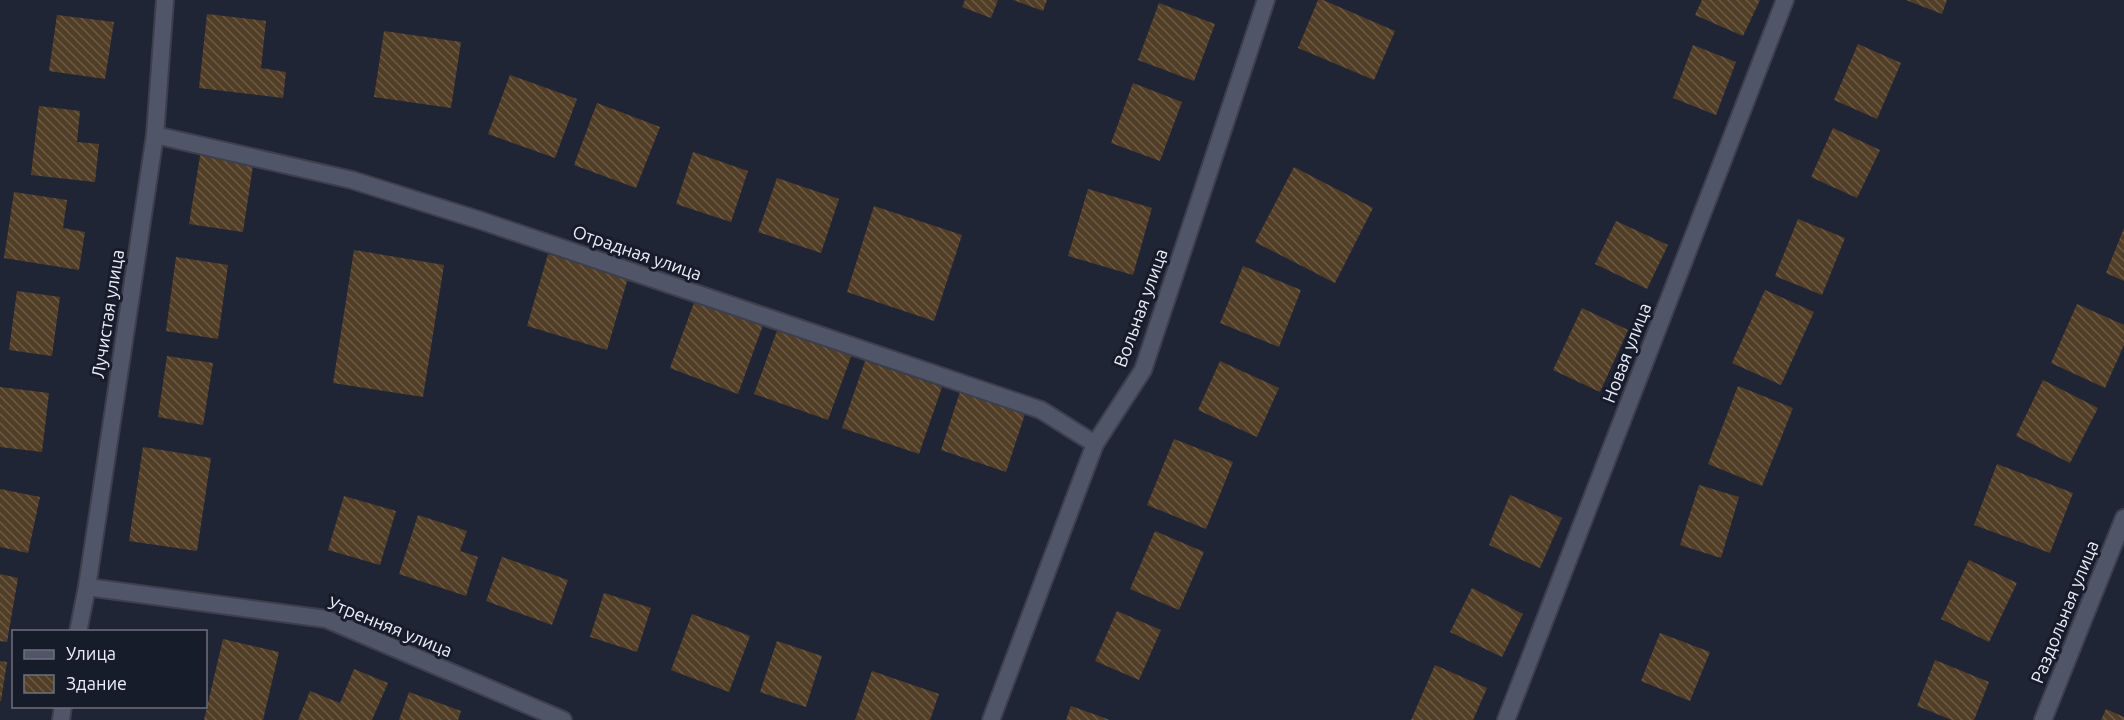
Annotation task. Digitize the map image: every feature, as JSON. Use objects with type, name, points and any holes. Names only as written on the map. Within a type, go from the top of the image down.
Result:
[{"type":"street","name":"Лучистая улица","points":[[78,630],[155,135],[165,0]]},
{"type":"street","name":"Вольная улица","points":[[991,720],[1095,444],[1143,370],[1266,0]]},
{"type":"street","name":"Новая улица","points":[[1506,720],[1785,0]]},
{"type":"street","name":"Отрадная улица","points":[[155,135],[352,180],[479,220],[1041,410],[1095,444]]},
{"type":"street","name":"Раздольная улица","points":[[2043,720],[2124,518]]},
{"type":"street","name":"Утренняя улица","points":[[87,586],[326,619],[563,720]]},
{"type":"building","points":[[965,0],[998,0],[991,18],[962,7]]},
{"type":"building","points":[[1013,0],[1047,0],[1043,11]]},
{"type":"building","points":[[1318,0],[1323,0],[1395,31],[1374,80],[1298,48]]},
{"type":"building","points":[[1702,0],[1760,0],[1743,36],[1695,15]]},
{"type":"building","points":[[1906,0],[1947,0],[1942,14]]},
{"type":"building","points":[[1159,3],[1215,24],[1194,81],[1138,60]]},
{"type":"building","points":[[207,14],[266,21],[261,68],[286,72],[283,98],[199,88]]},
{"type":"building","points":[[57,15],[114,22],[105,79],[49,71]]},
{"type":"building","points":[[384,31],[461,42],[451,108],[374,97]]},
{"type":"building","points":[[1858,44],[1901,63],[1877,119],[1834,100]]},
{"type":"building","points":[[1693,45],[1736,62],[1716,115],[1673,98]]},
{"type":"building","points":[[510,75],[577,99],[555,158],[488,134]]},
{"type":"building","points":[[1133,83],[1182,102],[1160,161],[1111,143]]},
{"type":"building","points":[[597,103],[660,127],[636,188],[574,165]]},
{"type":"building","points":[[39,106],[80,111],[77,142],[99,144],[95,182],[31,175]]},
{"type":"building","points":[[1833,128],[1880,150],[1857,198],[1811,177]]},
{"type":"building","points":[[201,150],[254,159],[243,232],[189,224]]},
{"type":"building","points":[[693,152],[748,171],[731,222],[676,204]]},
{"type":"building","points":[[1294,167],[1373,208],[1335,283],[1255,242]]},
{"type":"building","points":[[777,178],[839,199],[821,253],[758,232]]},
{"type":"building","points":[[1088,189],[1152,208],[1133,275],[1068,256]]},
{"type":"building","points":[[14,192],[67,200],[63,228],[85,232],[79,270],[4,258]]},
{"type":"building","points":[[874,206],[962,235],[934,321],[847,292]]},
{"type":"building","points":[[1798,219],[1845,238],[1822,295],[1775,276]]},
{"type":"building","points":[[1616,221],[1668,245],[1647,289],[1595,264]]},
{"type":"building","points":[[2124,228],[2124,281],[2106,273]]},
{"type":"building","points":[[354,250],[444,265],[423,397],[333,383]]},
{"type":"building","points":[[548,254],[628,278],[607,350],[527,326]]},
{"type":"building","points":[[176,257],[228,265],[218,339],[166,331]]},
{"type":"building","points":[[1243,266],[1301,290],[1279,347],[1220,323]]},
{"type":"building","points":[[1765,290],[1814,312],[1781,385],[1732,363]]},
{"type":"building","points":[[17,291],[60,297],[52,356],[9,350]]},
{"type":"building","points":[[695,300],[763,325],[738,394],[670,368]]},
{"type":"building","points":[[2077,304],[2124,325],[2124,345],[2105,388],[2051,363]]},
{"type":"building","points":[[1582,308],[1628,330],[1600,392],[1553,370]]},
{"type":"building","points":[[778,328],[852,354],[828,420],[754,394]]},
{"type":"building","points":[[167,356],[213,363],[203,425],[158,417]]},
{"type":"building","points":[[865,361],[942,387],[919,454],[842,428]]},
{"type":"building","points":[[1220,361],[1279,388],[1257,437],[1198,410]]},
{"type":"building","points":[[2043,380],[2098,408],[2070,463],[2016,436]]},
{"type":"building","points":[[1738,386],[1793,408],[1762,486],[1708,464]]},
{"type":"building","points":[[0,387],[49,393],[42,452],[0,447]]},
{"type":"building","points":[[960,392],[1025,414],[1006,472],[941,450]]},
{"type":"building","points":[[1174,439],[1233,462],[1206,529],[1147,505]]},
{"type":"building","points":[[143,447],[211,458],[197,551],[129,541]]},
{"type":"building","points":[[1997,464],[2073,493],[2050,553],[1974,525]]},
{"type":"building","points":[[1699,485],[1739,497],[1721,558],[1680,545]]},
{"type":"building","points":[[0,489],[40,497],[28,553],[0,547]]},
{"type":"building","points":[[1510,495],[1562,518],[1540,568],[1489,545]]},
{"type":"building","points":[[344,496],[396,511],[380,565],[328,550]]},
{"type":"building","points":[[418,515],[467,531],[460,551],[478,557],[466,596],[399,574]]},
{"type":"building","points":[[1155,531],[1204,552],[1179,610],[1130,589]]},
{"type":"building","points":[[502,557],[568,580],[552,625],[486,601]]},
{"type":"building","points":[[1969,560],[2017,583],[1989,642],[1941,619]]},
{"type":"building","points":[[0,574],[18,578],[7,642],[0,641]]},
{"type":"building","points":[[1472,588],[1523,614],[1502,657],[1450,632]]},
{"type":"building","points":[[604,593],[651,608],[637,652],[590,637]]},
{"type":"building","points":[[1117,611],[1161,630],[1139,680],[1095,661]]},
{"type":"building","points":[[692,614],[750,636],[729,692],[671,670]]},
{"type":"building","points":[[1660,633],[1710,652],[1690,701],[1641,681]]},
{"type":"building","points":[[223,639],[279,652],[263,720],[204,720]]},
{"type":"building","points":[[777,641],[822,656],[806,707],[760,692]]},
{"type":"building","points":[[1935,660],[1989,682],[1974,720],[1952,720],[1917,706]]},
{"type":"building","points":[[0,661],[7,662],[1,701],[0,701]]},
{"type":"building","points":[[1435,665],[1487,688],[1473,720],[1411,720]]},
{"type":"building","points":[[354,669],[388,683],[372,720],[298,720],[310,691],[340,703]]},
{"type":"building","points":[[872,671],[939,694],[930,720],[855,720]]},
{"type":"building","points":[[409,692],[461,711],[458,720],[399,720]]},
{"type":"building","points":[[1071,706],[1110,720],[1066,720]]},
{"type":"building","points":[[2106,709],[2124,717],[2124,720],[2101,720]]}]
